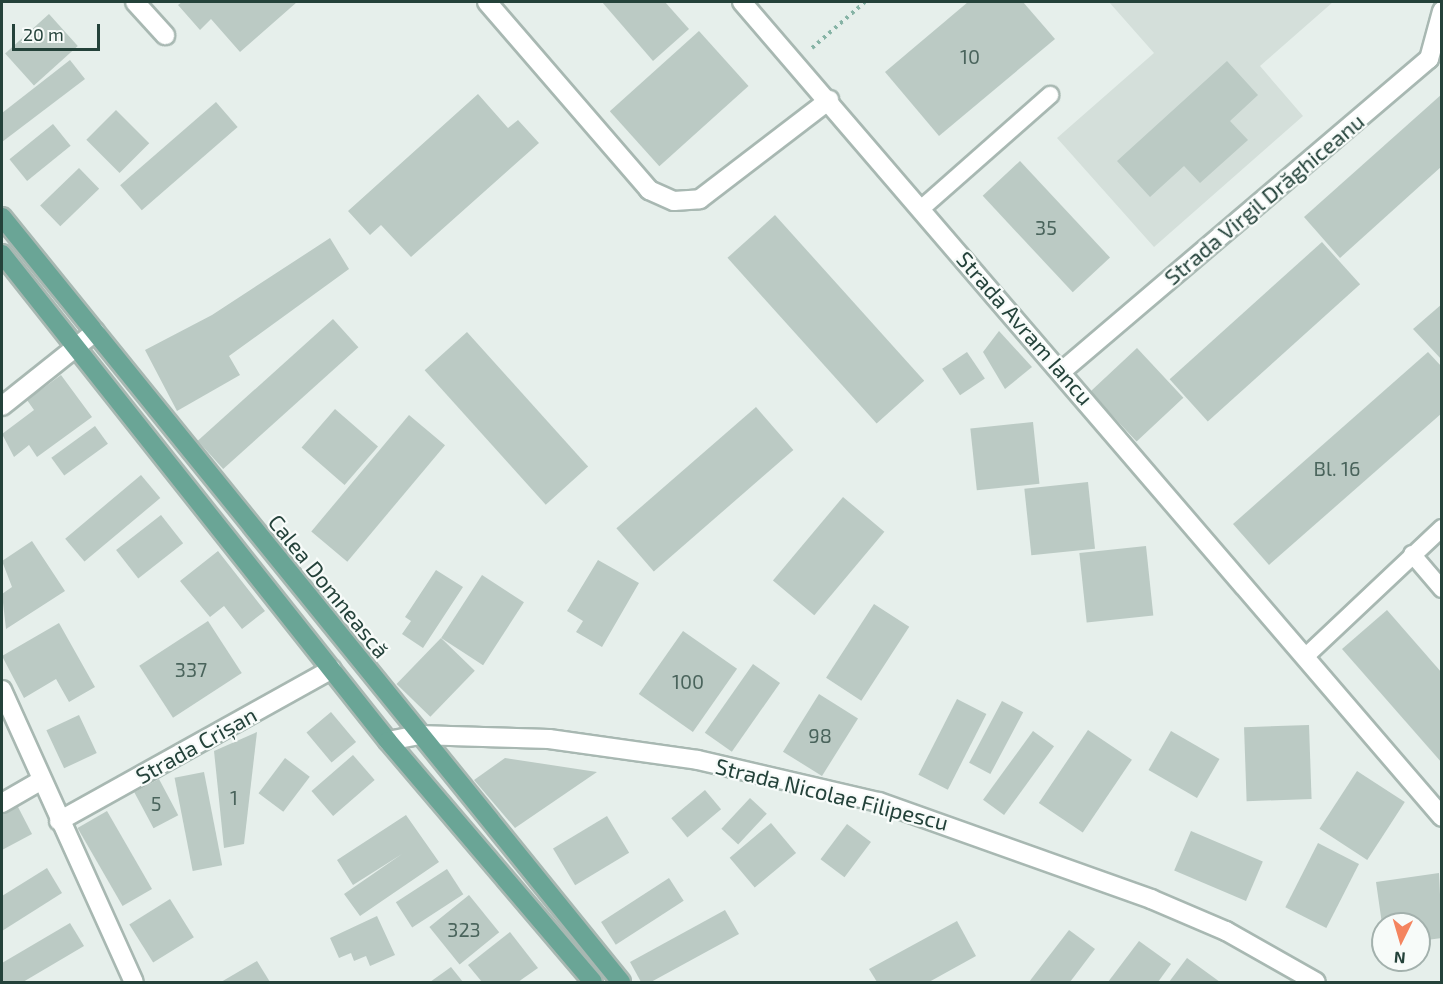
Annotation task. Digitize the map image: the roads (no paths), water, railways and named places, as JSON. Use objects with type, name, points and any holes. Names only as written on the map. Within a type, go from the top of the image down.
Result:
[{"type":"main road","name":"Calea Domnească","points":[[2,217],[418,735],[621,982]]},
{"type":"main road","points":[[2,254],[388,741],[593,982]]},
{"type":"street","points":[[135,2],[165,35]]},
{"type":"street","points":[[487,2],[649,190],[674,201],[700,199],[829,100]]},
{"type":"street","name":"Strada Avram Iancu","points":[[742,2],[922,208],[1442,817]]},
{"type":"street","name":"Strada Virgil Drăghiceanu","points":[[1062,371],[1429,59],[1442,11]]},
{"type":"street","points":[[2,406],[95,332]]},
{"type":"street","name":"Strada Crișan","points":[[59,821],[332,669]]},
{"type":"street","points":[[2,690],[59,821],[134,982]]},
{"type":"street","name":"Strada Nicolae Filipescu","points":[[388,741],[418,735],[549,739],[698,760],[879,802],[1151,899],[1226,931],[1316,982]]},
{"type":"street","points":[[2,803],[42,780]]},
{"type":"lane","points":[[922,208],[1050,95]]},
{"type":"lane","points":[[1305,657],[1442,528]]},
{"type":"lane","points":[[1412,554],[1442,589]]}]
